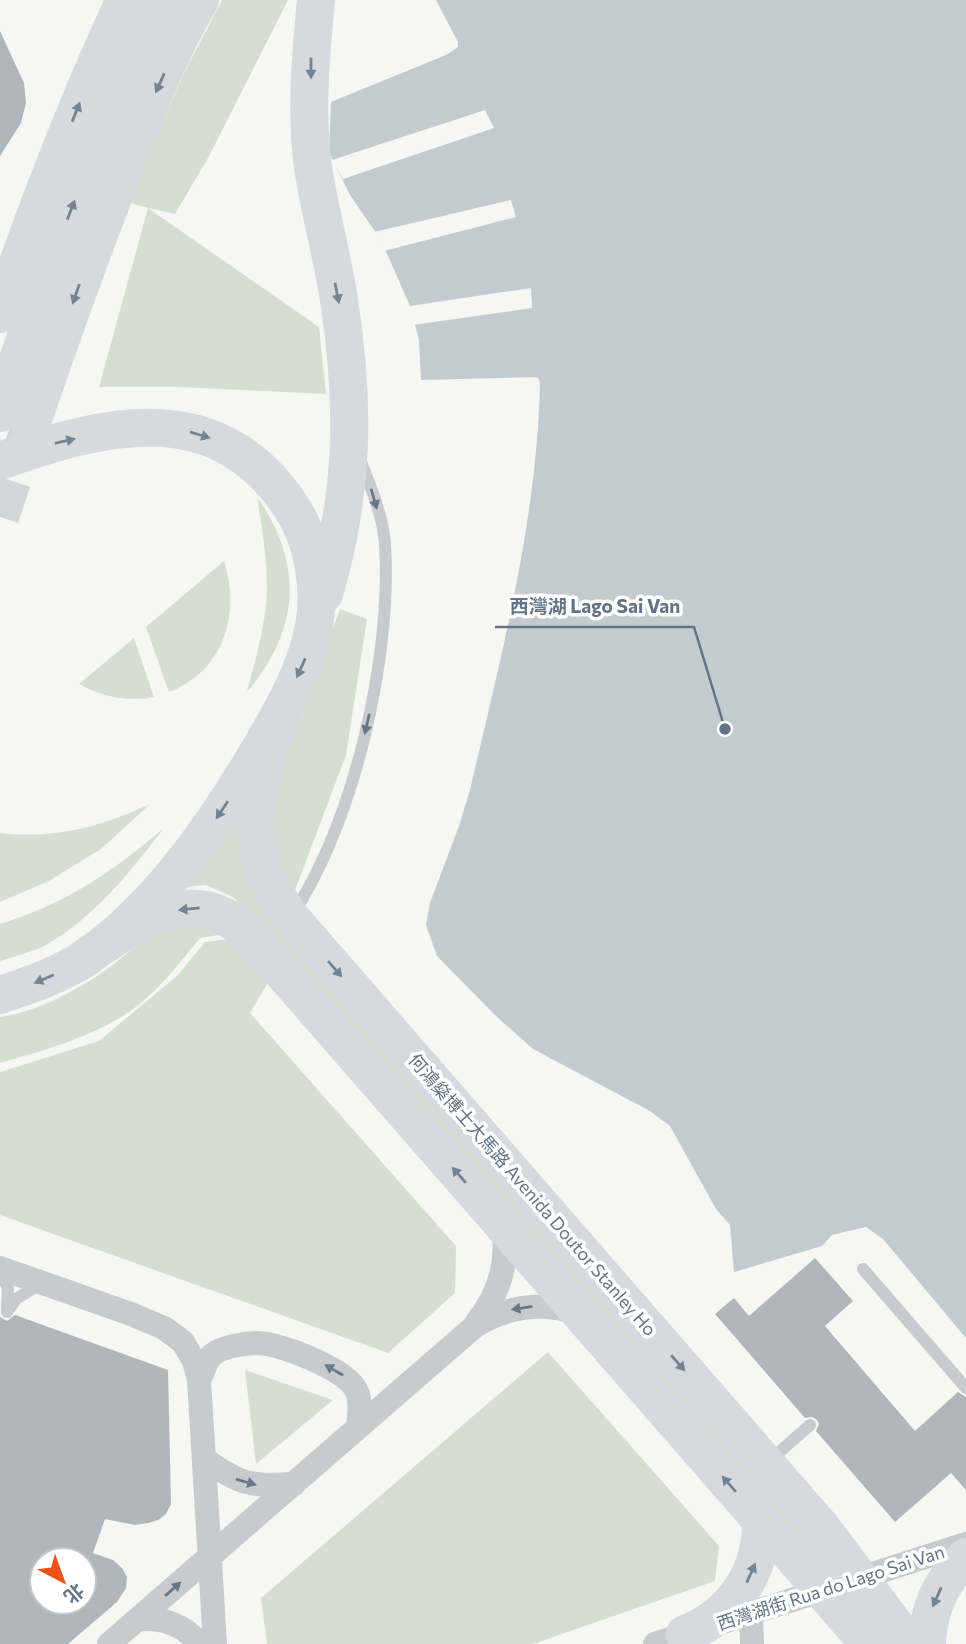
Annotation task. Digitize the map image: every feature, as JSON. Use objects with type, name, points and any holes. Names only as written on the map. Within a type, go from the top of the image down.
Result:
[{"type":"main road","points":[[0,314],[31,224],[92,70],[125,0]]},
{"type":"main road","points":[[15,419],[43,283],[105,122],[148,25],[162,0]]},
{"type":"main road","points":[[15,419],[78,289],[138,133],[188,20],[200,0]]},
{"type":"main road","points":[[86,957],[122,929],[174,873],[230,798],[283,710],[307,654],[332,567],[344,499],[351,435],[348,369],[340,309],[312,156],[311,53],[316,0]]},
{"type":"main road","points":[[0,461],[56,442],[132,427],[164,427],[225,443],[257,466],[278,486],[294,511],[314,566],[314,624]]},
{"type":"main road","name":"何鴻燊博士大馬路 Avenida Doutor Stanley Ho","points":[[283,710],[262,771],[257,815],[260,855],[266,874],[291,918],[821,1527],[909,1644]]},
{"type":"main road","points":[[0,995],[50,978],[136,925],[156,916],[189,907],[205,908],[234,920],[257,943],[869,1644]]},
{"type":"main road","points":[[670,1639],[719,1616],[744,1587],[758,1552],[761,1520]]},
{"type":"main road","points":[[927,1644],[929,1619],[934,1602],[948,1578],[966,1557]]},
{"type":"street","points":[[109,1644],[468,1331],[488,1308],[500,1283],[505,1254],[503,1226]]},
{"type":"street","points":[[0,1270],[131,1314],[164,1328],[183,1342],[194,1361],[200,1380],[215,1644]]},
{"type":"street","points":[[468,1331],[491,1317],[517,1308],[545,1306],[580,1314]]},
{"type":"street","points":[[200,1380],[212,1355],[234,1345],[261,1343],[330,1367],[348,1379],[357,1391],[360,1408],[358,1427]]},
{"type":"street","points":[[204,1459],[231,1478],[261,1486],[294,1484]]},
{"type":"street","name":"西灣湖街 Rua do Lago Sai Van","points":[[670,1639],[966,1544]]},
{"type":"street","points":[[751,1612],[752,1644]]},
{"type":"street","points":[[137,1620],[149,1618],[172,1623],[192,1634],[200,1644]]},
{"type":"lane","points":[[291,918],[306,894],[348,790],[365,735],[382,646],[385,541],[374,496],[351,435]]},
{"type":"lane","points":[[863,1269],[966,1388]]},
{"type":"lane","points":[[0,1270],[8,1288],[7,1312],[16,1299],[42,1283]]},
{"type":"lane","points":[[766,1464],[810,1425]]},
{"type":"shaded area","points":[[222,0],[288,0],[208,158],[175,214],[127,202],[184,73]]},
{"type":"shaded area","points":[[436,0],[966,0],[966,1338],[883,1239],[866,1227],[832,1235],[822,1246],[734,1272],[730,1225],[716,1209],[670,1126],[650,1111],[533,1049],[437,956],[426,925],[430,903],[470,790],[516,588],[532,486],[540,383],[535,377],[421,380],[419,340],[410,306],[381,240],[350,195],[329,152],[331,102],[446,55],[458,47],[458,42]]},
{"type":"shaded area","points":[[148,208],[319,327],[326,394],[180,387],[99,387]]},
{"type":"shaded area","points":[[257,497],[283,547],[290,596],[278,644],[265,668],[247,692],[263,628],[267,589]]},
{"type":"shaded area","points":[[224,561],[230,600],[229,620],[224,638],[203,670],[169,692],[146,627]]},
{"type":"shaded area","points":[[340,609],[367,619],[346,755],[294,893],[270,831],[284,762]]},
{"type":"shaded area","points":[[134,638],[154,697],[115,697],[79,684]]},
{"type":"shaded area","points":[[150,804],[101,849],[49,881],[0,902],[0,833],[59,833],[95,825]]},
{"type":"shaded area","points":[[237,817],[241,845],[825,1551],[829,1570],[258,922],[233,897],[206,885],[177,888]]},
{"type":"shaded area","points":[[164,828],[125,877],[96,907],[64,934],[30,952],[0,961],[0,924],[24,916],[87,885]]},
{"type":"shaded area","points":[[173,924],[232,933],[200,938],[149,996],[114,1021],[67,1042],[0,1063],[0,1017],[36,1008],[70,992],[102,973],[150,936]]},
{"type":"shaded area","points":[[245,937],[275,971],[250,1013],[456,1246],[455,1293],[388,1353],[0,1215],[0,1072],[99,1041],[178,975],[205,942]]},
{"type":"shaded area","points":[[548,1352],[719,1546],[715,1581],[533,1644],[267,1644],[261,1598]]},
{"type":"shaded area","points":[[245,1370],[333,1400],[256,1464]]},
{"type":"pier","points":[[485,110],[494,128],[343,179],[332,160]]},
{"type":"pier","points":[[511,200],[516,217],[384,251],[381,240],[374,232]]},
{"type":"pier","points":[[531,288],[532,308],[413,325],[410,306]]},
{"type":"building","points":[[0,31],[24,83],[26,103],[21,123],[0,156]]},
{"type":"building","points":[[815,1258],[853,1301],[825,1326],[915,1431],[958,1392],[966,1397],[966,1490],[951,1473],[895,1522],[816,1431],[819,1424],[817,1420],[812,1417],[805,1418],[715,1314],[734,1298],[749,1316]]},
{"type":"building","points":[[15,1315],[168,1370],[171,1504],[166,1514],[158,1520],[135,1525],[105,1519],[95,1546],[28,1546],[28,1616],[98,1616],[98,1555],[113,1560],[127,1577],[126,1588],[117,1602],[68,1644],[0,1644],[0,1317],[7,1321]]},
{"type":"tunnel","points":[[0,517],[30,427]]},
{"type":"place","name":"西灣湖 Lago Sai Van","points":[[725,729]]}]
